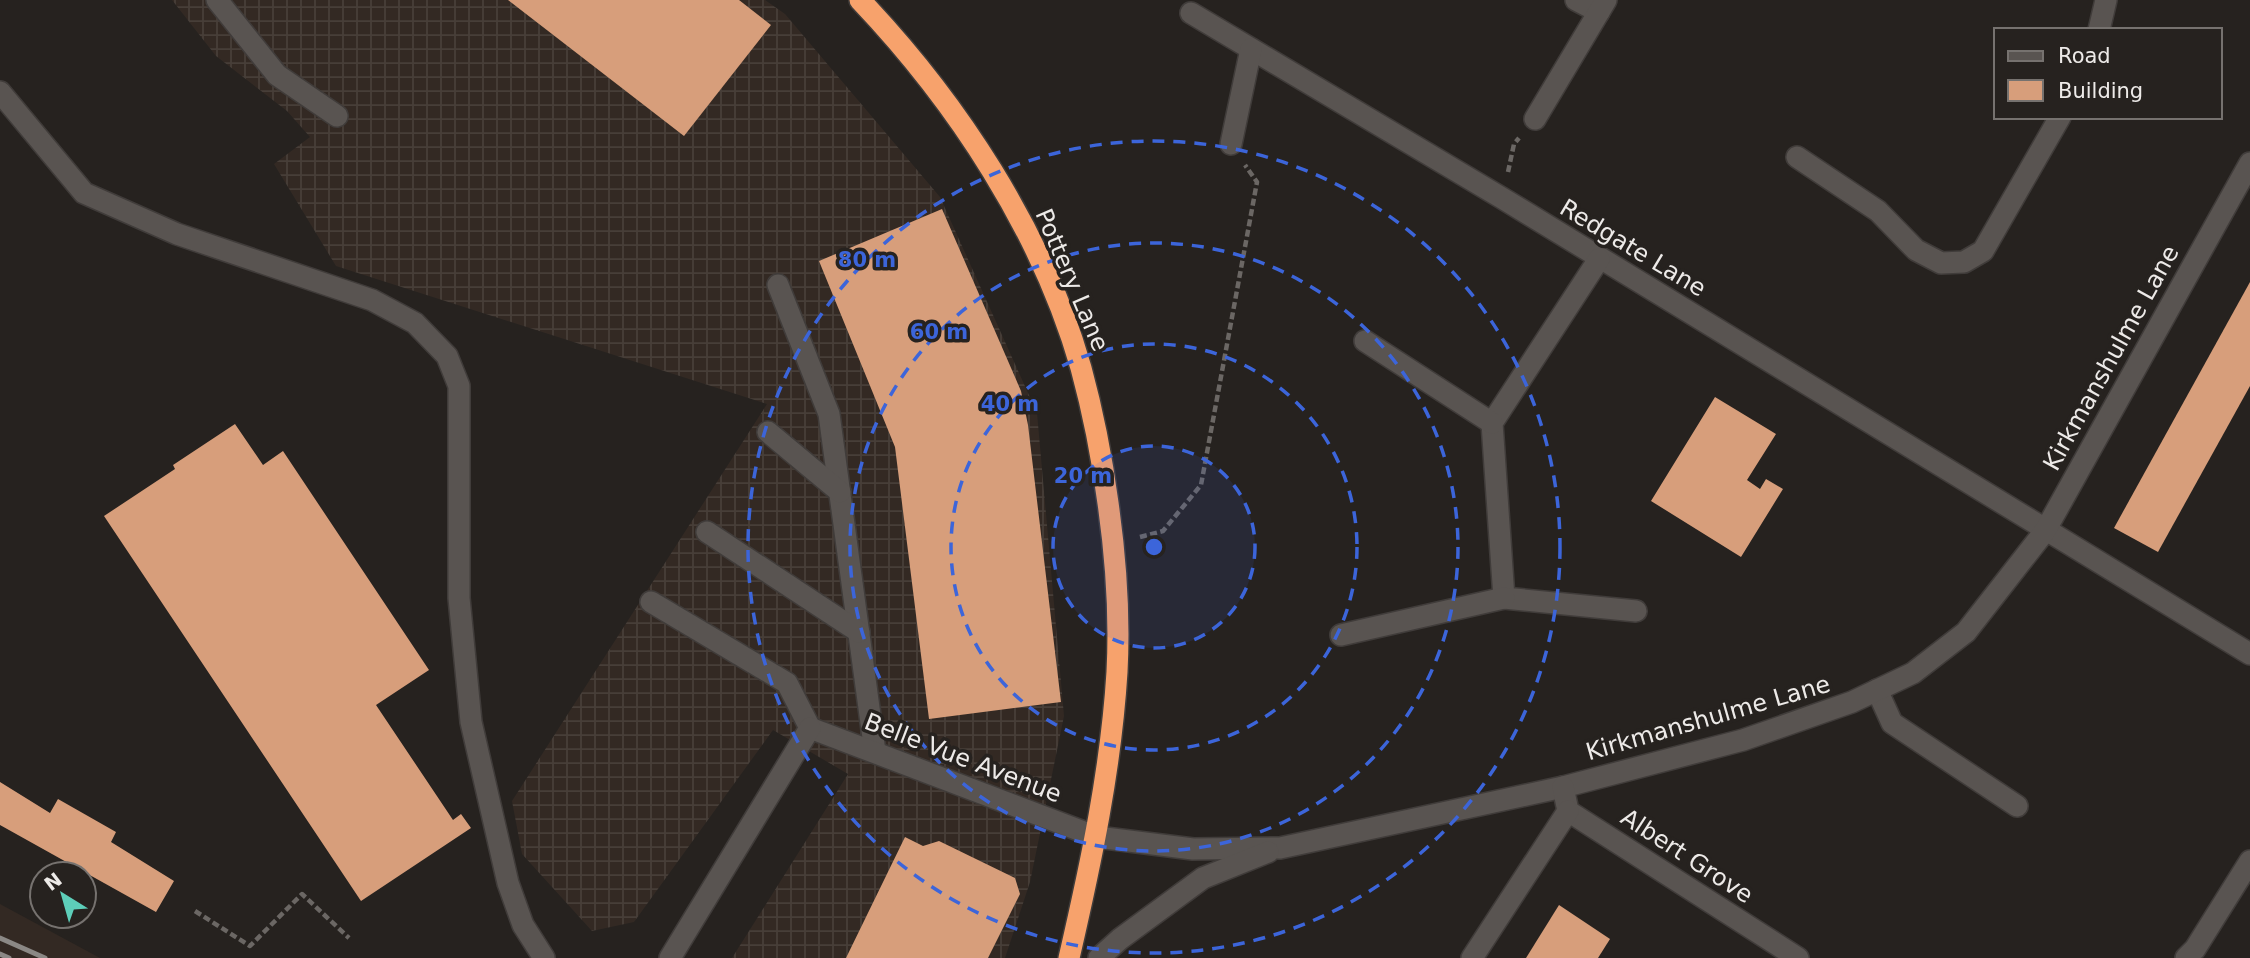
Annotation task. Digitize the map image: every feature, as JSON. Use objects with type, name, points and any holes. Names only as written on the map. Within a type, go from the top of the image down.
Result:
[{"type":"highway","name":"Pottery Lane","points":[[860,0],[932,80],[999,181],[1046,274],[1081,368],[1102,458],[1114,545],[1118,600],[1112,736],[1097,837]]},
{"type":"highway","points":[[1069,958],[1097,837]]},
{"type":"street","points":[[217,0],[277,75],[337,116]]},
{"type":"street","points":[[1535,119],[1602,6],[1576,0]]},
{"type":"street","points":[[2099,28],[2106,0]]},
{"type":"street","name":"Redgate Lane","points":[[1191,13],[1502,198],[2250,654]]},
{"type":"street","points":[[1231,145],[1251,49]]},
{"type":"street","points":[[0,92],[84,193],[177,234],[372,300],[415,323],[447,356],[459,386],[459,598],[471,722],[508,883],[523,925],[544,958]]},
{"type":"street","points":[[1797,157],[1878,211],[1916,250],[1941,263],[1965,262],[1983,251],[2059,119]]},
{"type":"street","name":"Kirkmanshulme Lane","points":[[1099,958],[1203,878],[1280,848],[1563,787],[1742,740],[1852,702],[1913,673],[1966,632],[2045,531],[2250,163]]},
{"type":"street","points":[[1504,598],[1492,422],[1599,258]]},
{"type":"street","points":[[778,285],[829,414],[875,751]]},
{"type":"street","points":[[1365,341],[1492,422]]},
{"type":"street","points":[[768,432],[839,492]]},
{"type":"street","points":[[707,532],[859,632]]},
{"type":"street","points":[[1341,635],[1504,598],[1636,611]]},
{"type":"street","points":[[651,602],[787,683],[810,728],[670,958]]},
{"type":"street","points":[[1877,690],[1892,723],[2017,806]]},
{"type":"street","name":"Belle Vue Avenue","points":[[810,728],[1097,837]]},
{"type":"street","points":[[1472,958],[1569,811],[1563,787]]},
{"type":"street","name":"Albert Grove","points":[[1569,811],[1798,958]]},
{"type":"street","name":"Kirkmanshulme Lane","points":[[1097,837],[1193,849],[1280,848]]},
{"type":"street","points":[[2186,958],[2195,949],[2250,861]]},
{"type":"path","points":[[1502,198],[1514,144],[1535,119]]},
{"type":"path","points":[[1114,545],[1163,531],[1201,485],[1257,182],[1231,145]]},
{"type":"path","points":[[195,911],[250,946],[302,894],[349,939]]},
{"type":"shaded area","points":[[172,0],[765,0],[785,14],[940,197],[1037,413],[1064,716],[1030,882],[1005,958],[732,958],[848,774],[773,730],[634,922],[592,931],[522,854],[512,801],[767,404],[336,266],[274,164],[310,137],[287,111],[216,56]]},
{"type":"shaded area","points":[[0,904],[28,919],[28,930],[48,930],[100,958],[0,958]]},
{"type":"building","points":[[508,0],[739,0],[771,25],[684,136]]},
{"type":"building","points":[[942,209],[1021,391],[1028,425],[1061,702],[929,719],[895,447],[819,261]]},
{"type":"building","points":[[2250,282],[2250,386],[2158,552],[2114,528]]},
{"type":"building","points":[[1715,397],[1776,434],[1747,480],[1760,489],[1766,479],[1783,489],[1741,557],[1651,501]]},
{"type":"building","points":[[235,424],[263,465],[283,451],[429,670],[376,705],[453,820],[461,814],[471,828],[361,901],[104,516],[175,469],[173,465]]},
{"type":"building","points":[[0,782],[50,813],[58,799],[116,832],[111,842],[174,881],[156,912],[98,880],[98,860],[63,860],[0,825]]},
{"type":"building","points":[[905,837],[923,846],[939,841],[1015,878],[1020,894],[988,958],[846,958]]},
{"type":"building","points":[[1559,905],[1610,939],[1598,958],[1526,958]]},
{"type":"railway","points":[[0,938],[45,958]]},
{"type":"railway","points":[[0,954],[9,958]]}]
